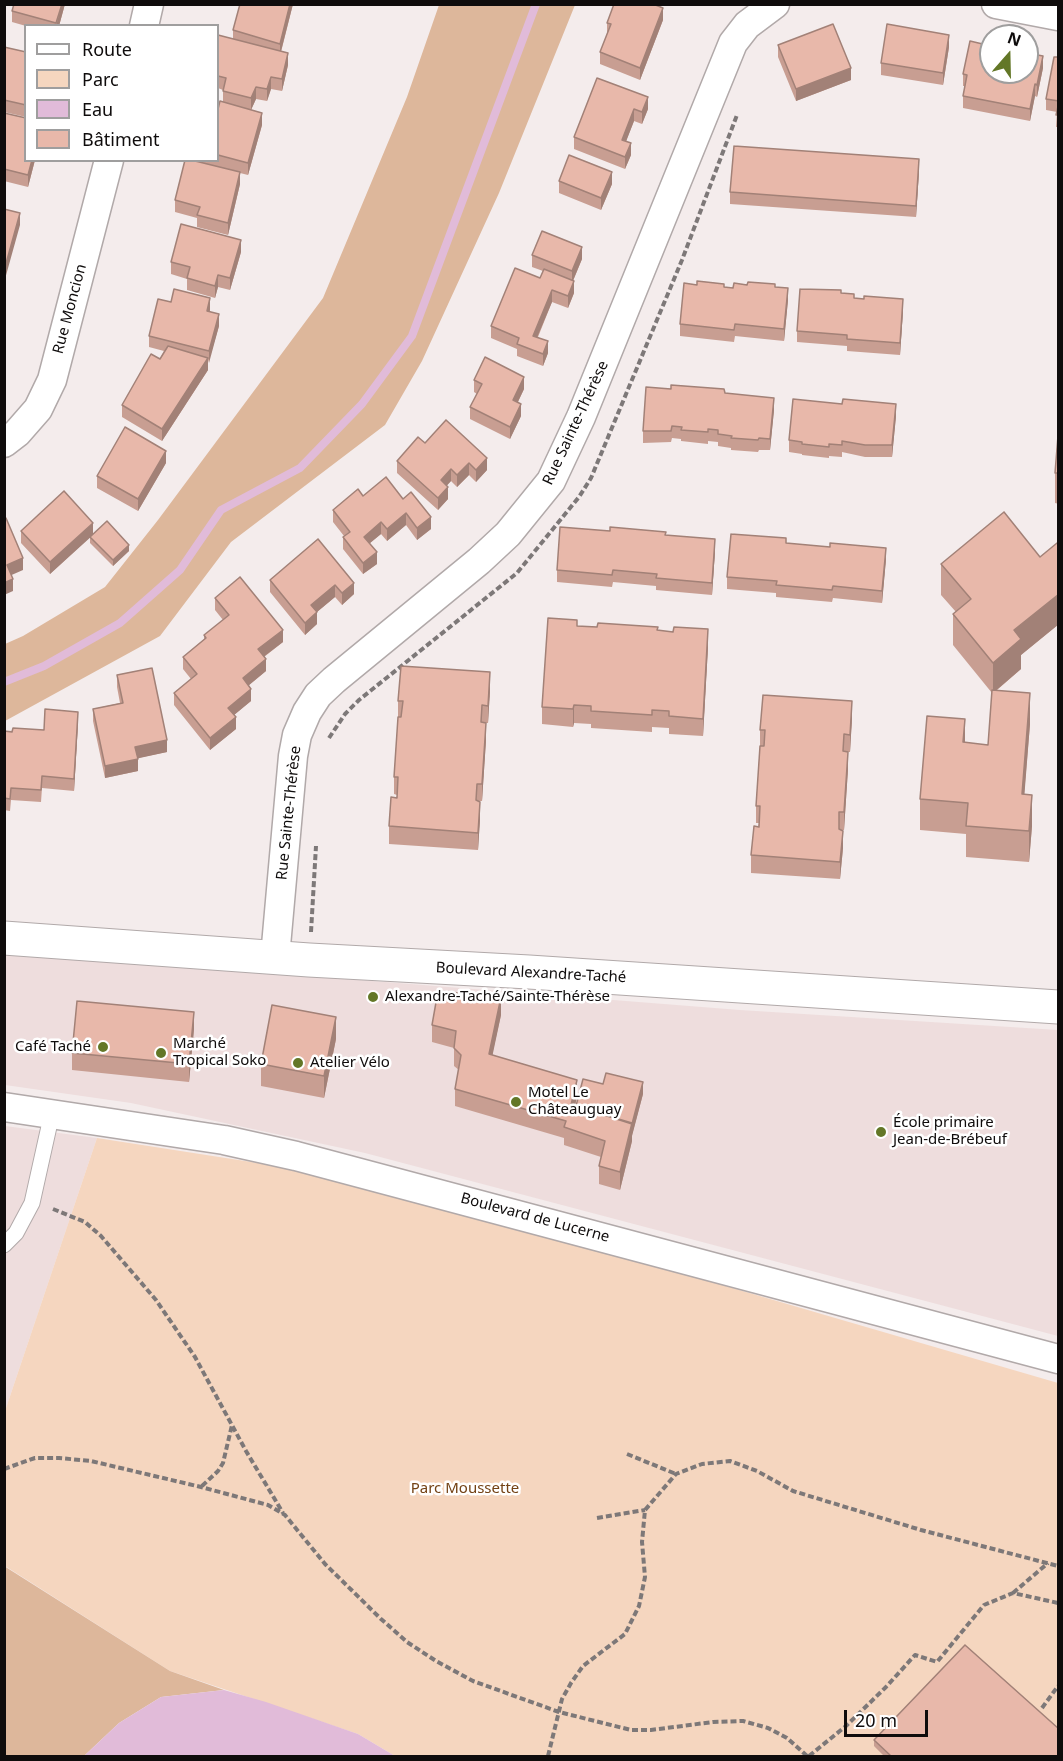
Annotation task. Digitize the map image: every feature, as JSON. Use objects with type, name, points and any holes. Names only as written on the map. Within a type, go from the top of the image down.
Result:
[{"type":"main road","name":"Boulevard Alexandre-Taché","points":[[4,938],[1059,1007]]},
{"type":"street","points":[[144,24],[149,4]]},
{"type":"street","name":"Rue Sainte-Thérèse","points":[[275,957],[293,756],[297,735],[307,712],[318,695],[334,680],[479,561],[532,506],[551,481],[590,396],[733,42],[747,25],[775,4]]},
{"type":"street","points":[[996,4],[1059,16]]},
{"type":"street","name":"Rue Moncion","points":[[4,443],[17,433],[38,409],[52,380],[108,162]]},
{"type":"street","name":"Boulevard de Lucerne","points":[[4,1107],[224,1140],[296,1156],[1059,1359]]},
{"type":"lane","points":[[4,1245],[16,1233],[32,1203],[52,1113]]},
{"type":"path","points":[[32,1203],[71,1215],[85,1222],[101,1236],[156,1300],[195,1357],[285,1515],[325,1564],[381,1620],[407,1642],[473,1681],[558,1712],[631,1730],[743,1721],[768,1728],[787,1738],[808,1756],[870,1702],[915,1655],[937,1662],[984,1605],[1013,1593],[1048,1563]]},
{"type":"path","points":[[201,1487],[218,1472],[223,1463],[232,1424]]},
{"type":"path","points":[[627,1454],[676,1474]]},
{"type":"path","points":[[4,1469],[35,1458],[81,1460],[201,1487],[268,1505],[285,1515]]},
{"type":"path","points":[[548,1756],[562,1699],[571,1683],[584,1666],[625,1634],[639,1606],[645,1576],[642,1542],[645,1510],[676,1474],[702,1464],[730,1461],[757,1471],[793,1491],[921,1530],[1059,1566]]},
{"type":"path","points":[[597,1518],[645,1510]]},
{"type":"path","points":[[1013,1593],[1059,1603]]},
{"type":"path","points":[[1042,1708],[1059,1686]]},
{"type":"shaded area","points":[[439,5],[575,5],[499,193],[422,361],[385,425],[231,542],[160,636],[5,721],[5,644],[23,636],[105,587],[158,520],[323,298],[407,97]]},
{"type":"shaded area","points":[[5,952],[740,1010],[1058,1030],[1058,1336],[365,1153],[131,1103],[5,1085]]},
{"type":"shaded area","points":[[5,1126],[97,1138],[5,1411]]},
{"type":"shaded area","points":[[4,1566],[170,1671],[224,1690],[161,1697],[119,1723],[84,1756],[5,1756]]},
{"type":"green space","name":"Parc Moussette","points":[[97,1138],[277,1166],[561,1238],[1058,1383],[1058,1756],[395,1756],[358,1734],[170,1671],[5,1566],[5,1411]]},
{"type":"water","points":[[224,1690],[358,1734],[395,1756],[84,1756],[119,1723],[161,1697]]},
{"type":"building","points":[[14,4],[62,4],[56,23],[12,11]]},
{"type":"building","points":[[240,4],[290,4],[280,44],[233,30]]},
{"type":"building","points":[[614,4],[653,4],[663,8],[640,68],[600,52],[611,24],[607,23]]},
{"type":"building","points":[[833,24],[851,68],[796,89],[778,45]]},
{"type":"building","points":[[887,24],[949,35],[943,73],[881,63]]},
{"type":"building","points":[[219,35],[288,53],[282,79],[271,77],[267,89],[256,87],[251,98],[223,91],[226,78],[219,76]]},
{"type":"building","points":[[970,41],[979,43],[979,84],[1035,84],[1030,109],[963,96],[967,75],[963,74]]},
{"type":"building","points":[[4,47],[24,52],[24,105],[4,100]]},
{"type":"building","points":[[1039,55],[1043,56],[1039,75]]},
{"type":"building","points":[[1054,57],[1059,57],[1059,101],[1046,99]]},
{"type":"building","points":[[597,78],[648,97],[642,112],[634,109],[622,140],[631,143],[625,157],[574,137]]},
{"type":"building","points":[[220,101],[262,113],[248,163],[219,155]]},
{"type":"building","points":[[4,113],[24,118],[24,162],[31,162],[28,175],[4,169]]},
{"type":"building","points":[[734,146],[919,159],[916,206],[730,192]]},
{"type":"building","points":[[569,155],[612,172],[601,198],[559,181]]},
{"type":"building","points":[[184,162],[199,162],[240,172],[228,223],[197,215],[200,207],[175,200]]},
{"type":"building","points":[[4,209],[20,213],[5,267],[4,267]]},
{"type":"building","points":[[181,224],[241,240],[230,278],[218,275],[215,286],[187,278],[190,267],[171,262]]},
{"type":"building","points":[[542,231],[582,247],[572,271],[532,255]]},
{"type":"building","points":[[515,268],[540,278],[544,269],[574,281],[568,296],[552,290],[533,336],[548,341],[543,354],[517,344],[519,338],[491,326]]},
{"type":"building","points":[[697,281],[724,284],[724,287],[733,288],[734,283],[747,285],[748,282],[775,284],[775,287],[788,288],[784,329],[735,324],[734,330],[680,324],[684,283],[697,285]]},
{"type":"building","points":[[174,289],[210,298],[207,311],[219,314],[209,351],[149,336],[158,299],[171,302]]},
{"type":"building","points":[[800,289],[841,290],[841,293],[854,294],[854,298],[864,299],[864,296],[903,299],[900,343],[847,339],[847,335],[797,331]]},
{"type":"building","points":[[168,346],[208,358],[162,429],[122,405],[151,354],[160,359]]},
{"type":"building","points":[[485,357],[524,377],[513,400],[521,404],[510,427],[470,407],[482,384],[474,380]]},
{"type":"building","points":[[671,385],[724,389],[725,393],[774,398],[770,439],[731,438],[732,436],[718,434],[718,430],[708,429],[708,432],[681,430],[682,427],[672,426],[671,431],[643,431],[646,387],[671,389]]},
{"type":"building","points":[[793,399],[842,404],[843,399],[896,404],[892,445],[865,445],[842,441],[842,445],[829,444],[829,447],[789,440]]},
{"type":"building","points":[[446,420],[487,458],[476,470],[469,463],[457,475],[451,469],[441,480],[448,487],[438,498],[397,461],[418,437],[425,443]]},
{"type":"building","points":[[1059,423],[1059,473],[1055,473]]},
{"type":"building","points":[[125,427],[166,451],[138,499],[97,476]]},
{"type":"building","points":[[386,477],[403,499],[411,492],[431,517],[417,528],[406,513],[387,529],[381,522],[364,537],[377,552],[363,563],[343,537],[350,532],[333,510],[358,489],[363,496]]},
{"type":"building","points":[[64,491],[93,523],[50,562],[21,531]]},
{"type":"building","points":[[1004,512],[1040,557],[1057,543],[1059,545],[1059,594],[1014,630],[1021,639],[993,663],[953,614],[971,599],[941,564]]},
{"type":"building","points":[[6,518],[23,558],[7,565],[13,579],[4,583],[4,519]]},
{"type":"building","points":[[107,521],[129,545],[113,560],[90,537]]},
{"type":"building","points":[[560,527],[610,531],[610,527],[715,539],[712,583],[656,578],[657,574],[613,570],[612,575],[557,570]]},
{"type":"building","points":[[731,534],[786,538],[786,543],[830,547],[830,543],[886,548],[882,591],[833,586],[832,590],[776,585],[777,581],[727,577]]},
{"type":"building","points":[[318,539],[354,583],[342,593],[335,585],[311,605],[317,612],[305,623],[270,580]]},
{"type":"building","points":[[240,577],[283,630],[258,649],[266,659],[243,678],[251,689],[228,708],[236,717],[210,738],[174,693],[197,674],[183,657],[206,638],[204,635],[229,615],[215,598]]},
{"type":"building","points":[[548,618],[577,620],[577,626],[597,627],[598,623],[658,627],[657,630],[673,632],[674,627],[708,629],[703,719],[669,716],[669,711],[652,710],[652,715],[591,711],[591,706],[574,705],[573,709],[542,707]]},
{"type":"building","points":[[401,666],[490,672],[488,706],[482,705],[481,722],[486,723],[482,784],[477,784],[476,800],[480,802],[478,833],[389,826],[391,797],[397,798],[398,777],[394,777],[398,717],[401,717],[403,701],[398,701]]},
{"type":"building","points":[[152,668],[167,740],[135,747],[138,759],[105,766],[93,709],[123,703],[117,675]]},
{"type":"building","points":[[992,690],[1030,693],[1022,794],[1032,795],[1029,831],[966,826],[968,803],[920,799],[927,716],[965,719],[963,742],[988,745]]},
{"type":"building","points":[[763,695],[852,701],[850,735],[844,734],[843,751],[848,752],[844,812],[839,812],[839,829],[843,831],[840,862],[751,855],[754,826],[759,827],[760,806],[756,806],[760,746],[764,746],[765,730],[760,730]]},
{"type":"building","points":[[45,709],[78,712],[74,779],[42,776],[41,790],[11,788],[10,799],[4,798],[4,731],[12,732],[13,728],[44,730]]},
{"type":"building","name":"Motel Le Châteauguay","points":[[438,991],[501,997],[489,1054],[577,1080],[571,1105],[632,1123],[620,1172],[599,1166],[605,1141],[564,1127],[566,1121],[455,1089],[461,1055],[454,1048],[456,1031],[432,1025]]},
{"type":"building","points":[[77,1001],[194,1012],[189,1064],[72,1053]]},
{"type":"building","points":[[272,1005],[336,1017],[324,1076],[261,1064]]},
{"type":"building","points":[[606,1073],[643,1082],[632,1124],[576,1106],[583,1079],[603,1084]]},
{"type":"building","points":[[965,1645],[1059,1729],[1059,1756],[891,1756],[874,1740]]},
{"type":"waterway","points":[[4,682],[44,666],[120,623],[180,570],[221,510],[300,468],[362,404],[412,336],[536,4]]},
{"type":"place","name":"Alexandre-Taché/Sainte-Thérèse","points":[[373,997]]},
{"type":"place","name":"Café Taché","points":[[103,1047]]},
{"type":"place","name":"Marché Tropical Soko","points":[[161,1053]]},
{"type":"place","name":"Atelier Vélo","points":[[298,1063]]},
{"type":"place","name":"Motel Le Châteauguay","points":[[516,1102]]},
{"type":"place","name":"École primaire Jean-de-Brébeuf","points":[[881,1132]]}]
